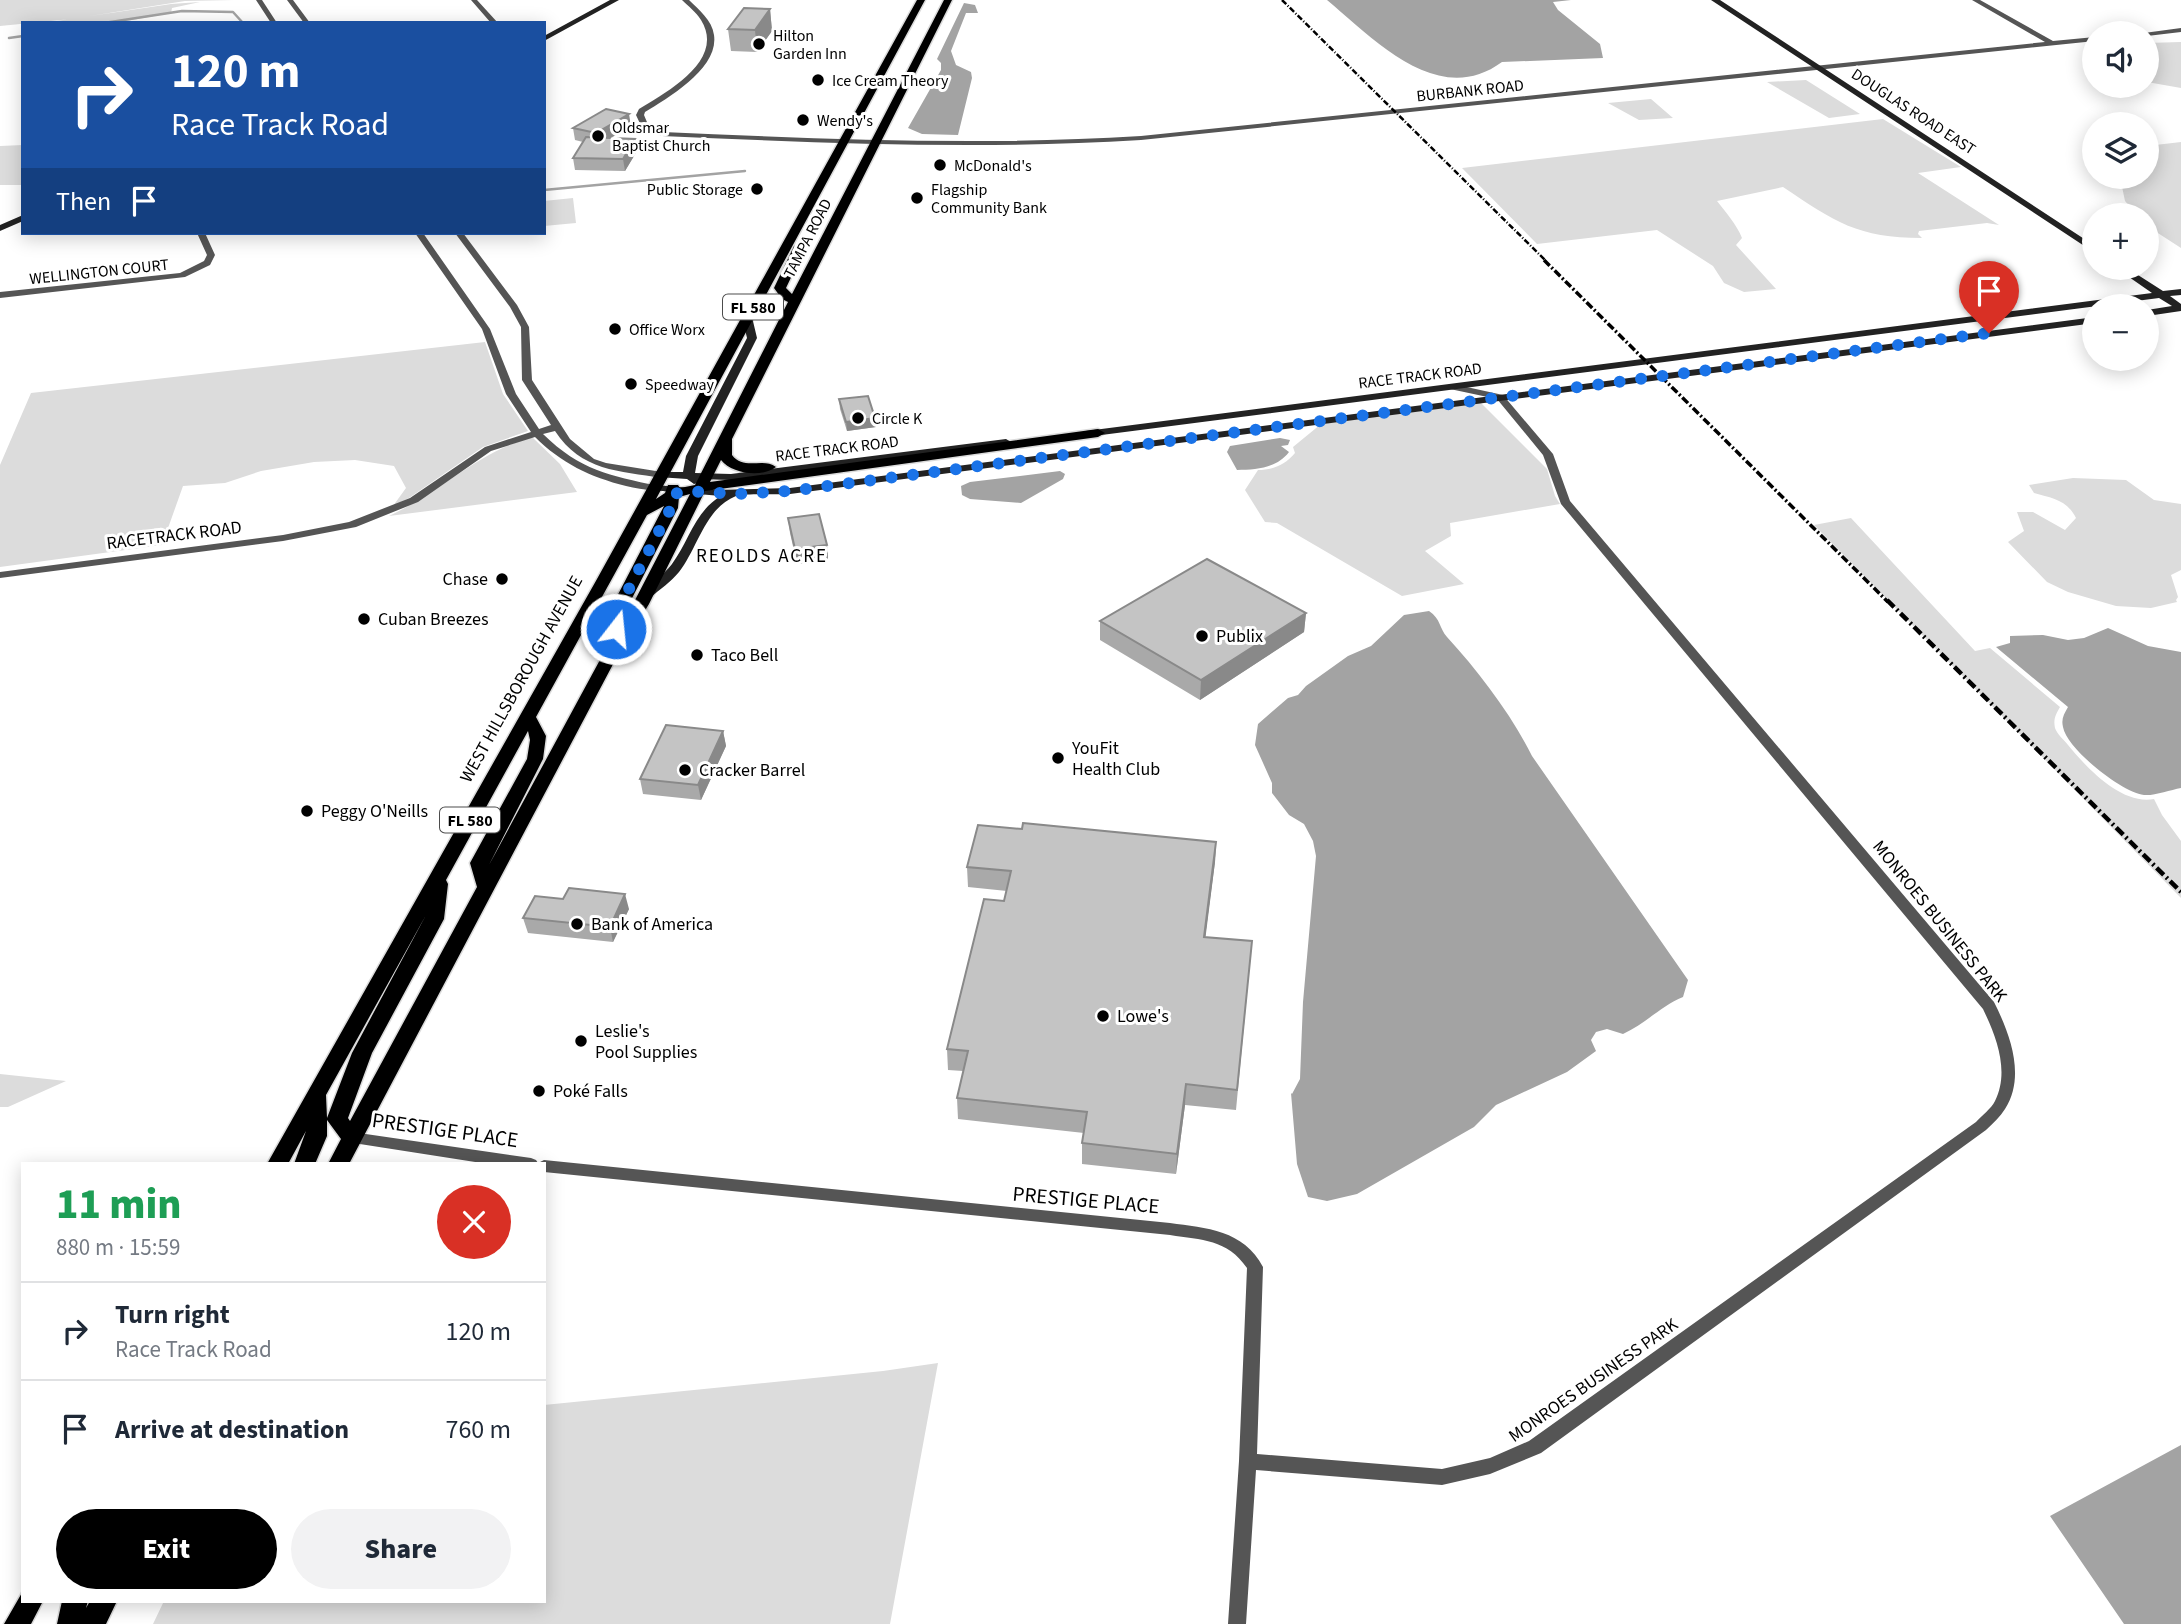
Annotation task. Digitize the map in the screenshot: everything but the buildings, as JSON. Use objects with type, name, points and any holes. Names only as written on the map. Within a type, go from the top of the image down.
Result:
[{"type":"main road","points":[[546,38],[615,0]]},
{"type":"main road","name":"TAMPA ROAD","points":[[659,481],[921,0]]},
{"type":"main road","name":"TAMPA ROAD","points":[[692,487],[725,436],[948,0]]},
{"type":"main road","name":"DOUGLAS ROAD EAST","points":[[1715,0],[2082,241]]},
{"type":"main road","points":[[794,300],[786,296],[780,288],[804,239],[804,215]]},
{"type":"main road","points":[[0,228],[21,219]]},
{"type":"main road","points":[[2140,280],[2181,308]]},
{"type":"main road","name":"RACE TRACK ROAD","points":[[659,481],[692,487],[743,476],[1040,437],[1098,433],[2181,292]]},
{"type":"main road","points":[[2159,311],[2181,308]]},
{"type":"main road","points":[[692,487],[688,471],[692,456],[752,338],[747,317]]},
{"type":"main road","name":"RACE TRACK ROAD","points":[[735,494],[830,486],[2082,322]]},
{"type":"main road","points":[[1393,394],[1425,407]]},
{"type":"main road","points":[[1153,426],[1183,431],[1194,438],[1201,429],[1218,424],[1343,407],[1368,398]]},
{"type":"main road","points":[[830,486],[881,471],[1074,446],[1086,443],[1098,433]]},
{"type":"main road","points":[[641,514],[692,487],[1098,433],[1121,442],[1144,444]]},
{"type":"main road","points":[[725,436],[725,455],[729,460],[749,468],[991,439],[1040,437]]},
{"type":"main road","points":[[659,481],[735,494]]},
{"type":"main road","name":"WEST HILLSBOROUGH AVENUE","points":[[278,1162],[659,481]]},
{"type":"main road","points":[[612,651],[619,608],[671,508],[692,487]]},
{"type":"main road","name":"FL 580","points":[[339,1162],[612,651],[645,596],[692,487]]},
{"type":"main road","points":[[645,596],[675,570],[707,510],[719,500],[735,494]]},
{"type":"main road","points":[[486,887],[479,863],[535,759],[539,734],[527,716]]},
{"type":"main road","points":[[352,1138],[337,1119],[344,1094],[362,1053],[435,919],[440,873]]},
{"type":"main road","points":[[305,1162],[317,1136],[316,1093]]},
{"type":"main road","points":[[17,1624],[29,1603]]},
{"type":"main road","points":[[71,1624],[75,1603]]},
{"type":"main road","points":[[92,1624],[103,1603]]},
{"type":"street","points":[[259,0],[273,21]]},
{"type":"street","points":[[290,0],[306,21]]},
{"type":"street","points":[[474,0],[493,21]]},
{"type":"street","name":"BURBANK ROAD","points":[[685,0],[705,19],[709,30],[708,56],[687,82],[642,111],[640,115],[646,128],[662,134],[874,144],[1024,145],[1117,140],[2082,41]]},
{"type":"street","points":[[1975,0],[2053,44]]},
{"type":"street","points":[[2159,33],[2181,30]]},
{"type":"street","name":"WELLINGTON COURT","points":[[0,295],[183,275],[207,263],[211,255],[202,235]]},
{"type":"street","points":[[420,235],[486,330],[510,392],[553,451],[583,470],[626,484],[659,481]]},
{"type":"street","points":[[460,235],[514,307],[525,327],[527,380],[556,427],[576,451],[591,461],[659,481]]},
{"type":"street","points":[[1453,387],[1500,397]]},
{"type":"street","name":"MONROES BUSINESS PARK","points":[[1248,1461],[1442,1477],[1473,1472],[1506,1462],[1535,1447],[1697,1332],[1981,1126],[2002,1103],[2008,1074],[2006,1044],[1989,1006],[1565,502],[1548,454],[1500,397]]},
{"type":"street","name":"RACETRACK ROAD","points":[[0,575],[271,540],[352,525],[414,500],[488,449],[556,427]]},
{"type":"street","name":"PRESTIGE PLACE","points":[[352,1138],[517,1162]]},
{"type":"street","name":"PRESTIGE PLACE","points":[[546,1166],[1170,1229],[1222,1238],[1244,1249],[1255,1267],[1248,1461],[1237,1624]]},
{"type":"shaded area","points":[[0,0],[234,0],[185,1],[71,19],[21,21],[21,24],[0,26]]},
{"type":"shaded area","points":[[1327,0],[1571,0],[1553,2],[1558,10],[1600,44],[1603,58],[1502,62],[1478,74],[1454,78],[1431,73],[1408,63],[1365,33]]},
{"type":"shaded area","points":[[200,2],[172,8],[171,13],[126,21],[56,21]]},
{"type":"shaded area","points":[[964,3],[975,5],[978,13],[966,13],[951,51],[956,65],[971,72],[972,78],[958,135],[922,134],[908,128],[941,70],[941,63],[937,59]]},
{"type":"shaded area","points":[[2181,42],[2181,88],[2159,84],[2159,43]]},
{"type":"shaded area","points":[[1806,80],[1860,114],[1829,118],[1767,82]]},
{"type":"shaded area","points":[[1651,99],[1673,118],[1639,120],[1608,103]]},
{"type":"shaded area","points":[[1883,119],[1961,167],[1918,173],[1999,225],[1987,223],[1919,231],[1918,234],[1922,238],[1900,237],[1848,226],[1783,187],[1717,201],[1742,238],[1736,245],[1776,289],[1744,292],[1724,283],[1713,266],[1657,230],[1537,244],[1462,168]]},
{"type":"shaded area","points":[[2181,142],[2181,248],[2159,234],[2159,203],[2125,201],[2122,189],[2159,189],[2159,145]]},
{"type":"shaded area","points":[[21,145],[21,185],[0,185],[0,146]]},
{"type":"shaded area","points":[[573,198],[576,223],[546,226],[546,201]]},
{"type":"shaded area","points":[[485,342],[503,394],[528,431],[483,447],[393,506],[406,488],[394,466],[355,460],[314,462],[261,471],[225,483],[183,486],[162,545],[0,567],[0,465],[31,393]]},
{"type":"shaded area","points":[[1481,403],[1547,469],[1560,504],[1450,523],[1451,536],[1425,551],[1464,584],[1402,596],[1277,523],[1265,522],[1245,490],[1258,470],[1283,464],[1295,453],[1293,447],[1321,424]]},
{"type":"shaded area","points":[[532,437],[560,464],[577,492],[389,516],[493,453]]},
{"type":"shaded area","points":[[1280,438],[1290,440],[1288,445],[1281,446],[1289,452],[1278,462],[1266,467],[1237,470],[1227,452],[1230,446]]},
{"type":"shaded area","points":[[1060,471],[1065,474],[1063,479],[1021,503],[970,499],[962,495],[961,486],[970,482]]},
{"type":"shaded area","points":[[2073,478],[2126,480],[2154,500],[2181,504],[2181,570],[2171,575],[2177,602],[2151,608],[2116,606],[2068,592],[2047,582],[2008,542],[2024,531],[2017,512],[2033,512],[2065,530],[2076,518],[2068,507],[2034,493],[2029,485]]},
{"type":"shaded area","points":[[1851,518],[1975,651],[1990,648],[2060,707],[2055,719],[2056,730],[2095,774],[2117,791],[2142,799],[2154,799],[2181,841],[2181,898],[1814,525]]},
{"type":"shaded area","points":[[1429,611],[1494,694],[1532,756],[1688,980],[1683,997],[1631,1030],[1623,1034],[1607,1029],[1596,1032],[1591,1040],[1596,1051],[1567,1072],[1496,1105],[1474,1127],[1357,1194],[1327,1201],[1308,1197],[1297,1164],[1291,1093],[1300,1079],[1303,1002],[1316,856],[1313,841],[1304,824],[1289,815],[1272,793],[1272,783],[1255,745],[1258,724],[1288,698],[1298,695],[1306,686],[1348,656],[1371,646],[1404,615]]},
{"type":"shaded area","points":[[2108,628],[2148,646],[2181,652],[2181,788],[2144,795],[2109,778],[2084,757],[2067,736],[2062,721],[2068,707],[1996,647],[2010,643],[2010,636],[2043,635],[2068,640],[2084,638]]},
{"type":"shaded area","points":[[0,1074],[66,1081],[8,1107],[0,1107]]},
{"type":"shaded area","points":[[938,1363],[890,1624],[153,1624],[163,1603],[546,1603],[546,1405],[883,1371]]},
{"type":"shaded area","points":[[2181,1445],[2181,1624],[2124,1624],[2050,1516]]},
{"type":"waterway","points":[[117,21],[182,11],[233,12],[241,21]]},
{"type":"waterway","points":[[9,38],[21,36]]},
{"type":"waterway","points":[[546,190],[745,171]]},
{"type":"railway","points":[[1282,0],[1546,261]]},
{"type":"railway","points":[[1544,260],[1888,602]]},
{"type":"railway","points":[[1887,600],[2181,892]]},
{"type":"place","name":"Hilton Garden Inn","points":[[759,44]]},
{"type":"place","name":"Ice Cream Theory","points":[[818,80]]},
{"type":"place","name":"Wendy's","points":[[803,120]]},
{"type":"place","name":"Oldsmar Baptist Church","points":[[598,136]]},
{"type":"place","name":"McDonald's","points":[[940,165]]},
{"type":"place","name":"Public Storage","points":[[757,189]]},
{"type":"place","name":"Flagship Community Bank","points":[[917,198]]},
{"type":"place","name":"Office Worx","points":[[615,329]]},
{"type":"place","name":"Speedway","points":[[631,384]]},
{"type":"place","name":"Circle K","points":[[858,418]]},
{"type":"place","name":"Chase","points":[[502,579]]},
{"type":"place","name":"Cuban Breezes","points":[[364,619]]},
{"type":"place","name":"Publix","points":[[1202,636]]},
{"type":"place","name":"Taco Bell","points":[[697,655]]},
{"type":"place","name":"YouFit Health Club","points":[[1058,758]]},
{"type":"place","name":"Cracker Barrel","points":[[685,770]]},
{"type":"place","name":"Peggy O'Neills","points":[[307,811]]},
{"type":"place","name":"Bank of America","points":[[577,924]]},
{"type":"place","name":"Lowe's","points":[[1103,1016]]},
{"type":"place","name":"Leslie's Pool Supplies","points":[[581,1041]]},
{"type":"place","name":"Poké Falls","points":[[539,1091]]},
{"type":"district","name":"REOLDS ACRE","points":[[762,555]]},
{"type":"route","points":[[616,629],[619,608],[671,508],[674,494],[686,491],[735,494],[790,491],[1989,333]]}]
